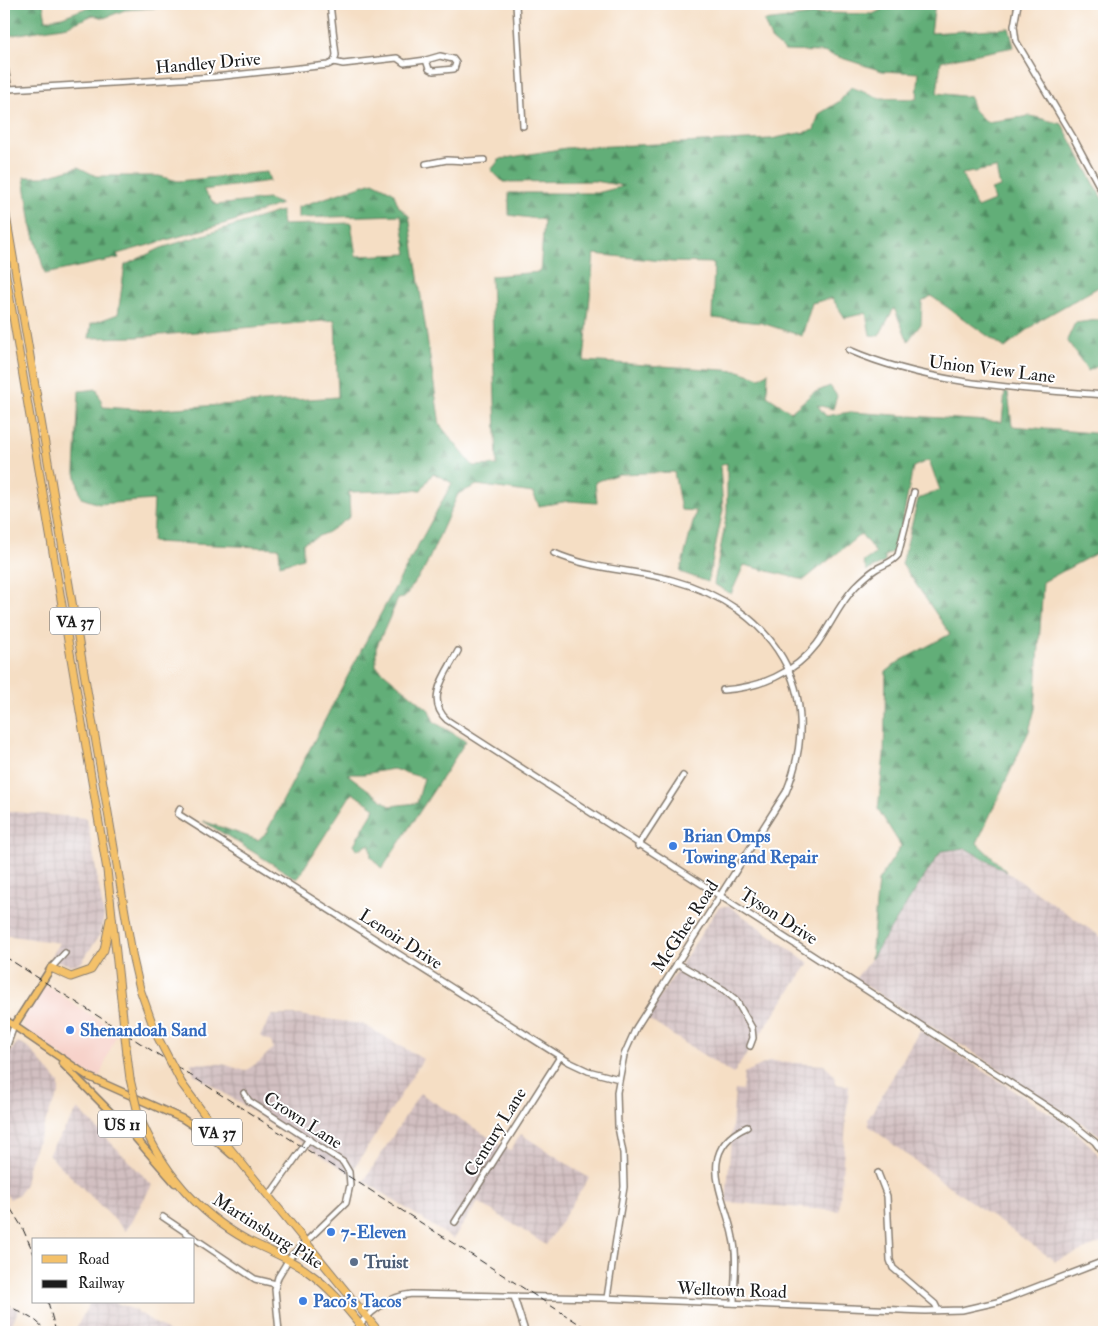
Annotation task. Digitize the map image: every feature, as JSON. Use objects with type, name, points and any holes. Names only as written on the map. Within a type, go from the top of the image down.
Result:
[{"type":"highway","name":"VA 37","points":[[4,204],[133,959],[140,989],[156,1034],[182,1084],[254,1177]]},
{"type":"highway","name":"VA 37","points":[[4,264],[107,870],[130,1079],[138,1113],[159,1158],[193,1201]]},
{"type":"highway","points":[[51,968],[71,977],[87,973],[98,964],[106,941],[109,911],[95,794]]},
{"type":"highway","name":"Martinsburg Pike","points":[[254,1177],[379,1332]]},
{"type":"highway","name":"Martinsburg Pike","points":[[193,1201],[226,1228],[288,1259],[309,1272],[329,1289],[366,1332]]},
{"type":"main road","points":[[14,1026],[51,968]]},
{"type":"main road","name":"US 11","points":[[4,1019],[98,1082],[164,1109],[194,1125],[221,1145],[254,1177]]},
{"type":"main road","name":"US 11","points":[[48,1050],[133,1135],[193,1201]]},
{"type":"street","points":[[330,4],[336,55],[334,62]]},
{"type":"street","points":[[516,4],[523,126]]},
{"type":"street","points":[[1018,4],[1014,26],[1016,42],[1074,139],[1104,195]]},
{"type":"street","name":"Handley Drive","points":[[4,63],[9,89],[216,77],[328,65],[334,62],[343,64],[397,58],[404,63],[443,56],[453,59],[456,65],[452,70],[432,71],[429,69],[426,60]]},
{"type":"street","points":[[426,164],[446,160],[467,162],[484,160]]},
{"type":"street","name":"Union View Lane","points":[[849,350],[899,368],[944,379],[980,385],[1104,395]]},
{"type":"street","points":[[723,690],[760,684],[789,670],[813,650],[838,608],[860,582],[895,558],[899,552],[914,492]]},
{"type":"street","name":"McGhee Road","points":[[554,553],[575,562],[673,580],[711,594],[740,611],[756,624],[778,649],[789,670],[798,698],[801,717],[801,736],[796,766],[786,792],[631,1037],[624,1055],[619,1079],[617,1117],[624,1187],[607,1298]]},
{"type":"street","name":"Tyson Drive","points":[[458,651],[437,692],[437,706],[442,716],[462,732],[638,846],[721,895],[1068,1120],[1095,1142],[1104,1154]]},
{"type":"street","points":[[638,846],[683,776]]},
{"type":"street","name":"Lenoir Drive","points":[[180,808],[178,814],[560,1057],[588,1071],[619,1079]]},
{"type":"street","points":[[51,968],[66,953]]},
{"type":"street","points":[[677,963],[724,990],[736,1000],[752,1028],[753,1038],[750,1046]]},
{"type":"street","points":[[4,1054],[14,1026]]},
{"type":"street","name":"Century Lane","points":[[455,1222],[560,1057]]},
{"type":"street","name":"Crown Lane","points":[[244,1093],[249,1101],[346,1165],[350,1185],[348,1199],[343,1208],[306,1240],[288,1259],[276,1284]]},
{"type":"street","points":[[734,1303],[734,1243],[719,1195],[717,1171],[724,1144],[735,1133],[747,1127]]},
{"type":"street","points":[[269,1196],[309,1140]]},
{"type":"street","points":[[878,1173],[887,1196],[890,1260],[893,1268],[935,1304],[938,1310]]},
{"type":"street","points":[[163,1217],[194,1238]]},
{"type":"street","points":[[195,1239],[255,1279],[276,1284],[279,1332]]},
{"type":"street","name":"Welltown Road","points":[[354,1332],[367,1317],[387,1302],[409,1294],[514,1298],[607,1298],[962,1310],[997,1302],[1104,1260]]},
{"type":"street","points":[[514,1298],[523,1326],[523,1332]]},
{"type":"shaded area","points":[[4,811],[87,818],[104,916],[99,936],[81,963],[70,965],[50,959],[60,943],[4,935]]},
{"type":"shaded area","points":[[965,848],[1007,872],[1104,939],[1104,1138],[982,1058],[855,979],[871,959],[941,851]]},
{"type":"shaded area","points":[[729,906],[809,963],[733,1074],[646,1018],[718,908]]},
{"type":"shaded area","name":"Shenandoah Sand","points":[[45,985],[117,1032],[99,1078],[80,1069],[24,1029],[22,1023],[24,1016]]},
{"type":"shaded area","points":[[272,1015],[298,1015],[363,1024],[423,1059],[351,1174],[194,1074],[191,1063],[223,1064],[245,1071],[260,1061],[273,1048],[271,1042],[260,1036]]},
{"type":"shaded area","points":[[920,1030],[1068,1125],[1092,1147],[1104,1162],[1104,1242],[1055,1261],[940,1180],[869,1126],[868,1119]]},
{"type":"shaded area","points":[[18,1042],[28,1047],[59,1083],[59,1094],[52,1106],[29,1164],[25,1184],[19,1194],[10,1199],[4,1192],[4,1066],[7,1055]]},
{"type":"shaded area","points":[[770,1061],[824,1065],[834,1075],[835,1084],[849,1086],[839,1211],[726,1202],[735,1090],[742,1091],[744,1073]]},
{"type":"shaded area","points":[[420,1093],[510,1151],[521,1134],[589,1178],[546,1245],[478,1202],[453,1239],[364,1181]]},
{"type":"shaded area","points":[[78,1109],[152,1185],[126,1231],[48,1154]]},
{"type":"shaded area","points":[[4,1303],[19,1309],[8,1332],[4,1332]]},
{"type":"shaded area","points":[[89,1304],[119,1304],[135,1310],[169,1332],[74,1332]]},
{"type":"green space","points":[[4,4],[43,4],[46,20],[62,17],[97,4],[210,4],[125,10],[104,18],[93,15],[68,26],[7,36],[4,23]]},
{"type":"green space","points":[[893,4],[935,4],[931,33],[1009,28],[1014,47],[941,61],[937,93],[970,97],[974,110],[986,122],[1031,116],[1062,124],[1104,202],[1104,284],[1040,320],[1005,348],[931,296],[922,302],[921,324],[908,341],[894,308],[879,336],[870,335],[866,313],[845,318],[832,298],[812,303],[802,336],[762,323],[712,318],[714,263],[672,262],[594,254],[584,361],[739,371],[760,378],[768,372],[767,396],[791,412],[813,393],[830,386],[837,396],[833,409],[817,405],[826,416],[850,412],[1002,422],[1005,392],[1008,392],[1012,426],[1104,434],[1104,549],[1043,582],[1035,709],[1029,731],[977,843],[1007,872],[965,848],[941,851],[871,959],[878,881],[901,846],[878,809],[884,755],[886,672],[900,661],[950,634],[902,564],[918,499],[940,490],[929,460],[913,467],[897,549],[885,556],[885,562],[867,571],[863,562],[876,553],[861,534],[804,580],[744,565],[731,594],[714,584],[727,513],[727,463],[720,466],[723,510],[708,582],[680,572],[696,511],[681,510],[674,472],[619,474],[595,482],[597,503],[569,501],[539,506],[533,493],[477,485],[458,494],[425,568],[404,598],[398,599],[376,648],[376,666],[429,710],[434,722],[466,741],[382,869],[371,857],[370,844],[357,850],[354,844],[375,808],[352,793],[297,879],[203,821],[258,840],[266,833],[367,639],[452,483],[433,473],[421,490],[349,492],[350,517],[328,532],[303,543],[303,558],[280,565],[279,548],[152,542],[154,500],[99,504],[81,498],[75,472],[79,391],[97,389],[103,407],[146,410],[338,397],[335,320],[137,337],[89,338],[91,324],[118,314],[125,265],[161,248],[281,211],[283,225],[351,223],[356,256],[407,254],[401,215],[298,218],[298,207],[373,182],[393,192],[399,207],[409,216],[440,425],[473,466],[497,465],[491,276],[540,272],[544,220],[509,215],[509,193],[597,193],[624,186],[595,181],[503,182],[491,170],[500,159],[566,148],[771,139],[814,130],[819,114],[840,101],[851,87],[880,98],[917,99],[919,73],[882,71],[823,52],[785,51],[771,39],[764,21],[828,13],[873,14]],"holes":[[[996,168],[1000,187],[991,190],[994,201],[977,208],[962,174]],[[393,769],[424,778],[417,803],[390,806],[347,774],[364,774]]]},
{"type":"green space","points":[[78,167],[96,176],[159,176],[178,181],[267,172],[270,181],[203,190],[216,205],[268,199],[281,204],[234,221],[117,254],[119,258],[45,274],[31,224],[24,177],[43,177]]},
{"type":"green space","points":[[1104,319],[1104,363],[1088,371],[1067,340],[1075,323]]},
{"type":"railway","points":[[4,956],[592,1332]]},
{"type":"railway","points":[[4,1198],[22,1227],[32,1250]]},
{"type":"railway","points":[[4,1303],[36,1321],[48,1332]]},
{"type":"railway","points":[[49,1304],[56,1332]]},
{"type":"place","name":"Brian Omps Towing and Repair","points":[[673,846]]},
{"type":"place","name":"Shenandoah Sand","points":[[70,1030]]},
{"type":"place","name":"7-Eleven","points":[[331,1232]]},
{"type":"place","name":"Truist","points":[[354,1262]]},
{"type":"place","name":"Paco's Tacos","points":[[303,1301]]}]
